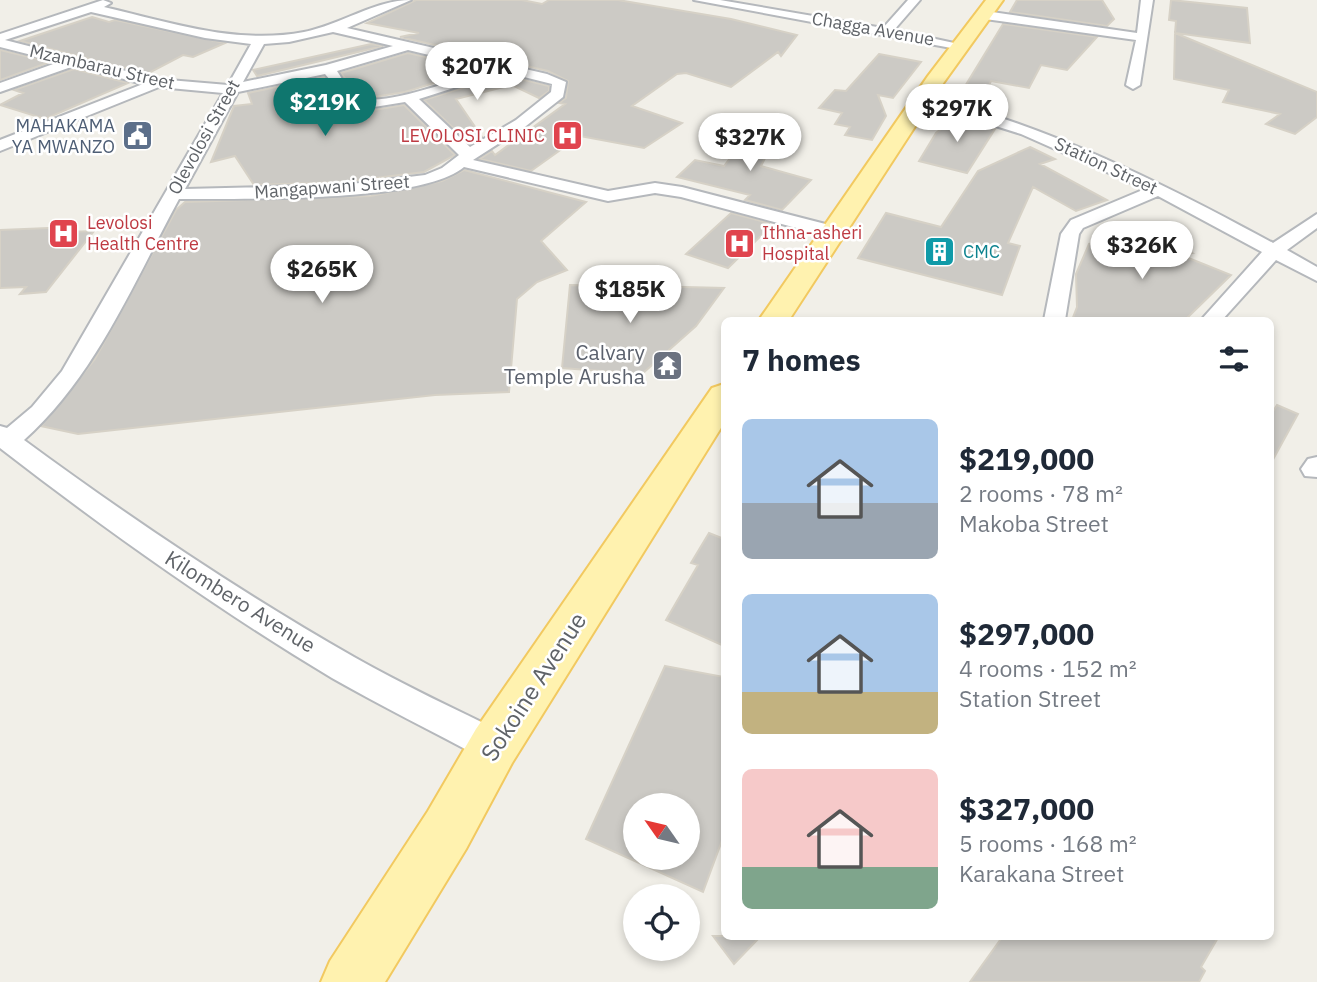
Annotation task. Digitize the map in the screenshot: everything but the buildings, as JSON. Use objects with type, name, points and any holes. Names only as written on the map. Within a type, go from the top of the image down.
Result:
[{"type":"main road","points":[[776,317],[990,7]]},
{"type":"main road","name":"Sokoine Avenue","points":[[351,982],[447,830],[494,746],[721,401]]},
{"type":"street","points":[[0,38],[116,0]]},
{"type":"street","points":[[90,8],[260,40],[334,29],[405,0]]},
{"type":"street","name":"Chagga Avenue","points":[[700,0],[736,3],[962,46]]},
{"type":"street","points":[[887,31],[915,0]]},
{"type":"street","points":[[1133,85],[1139,62],[1147,0]]},
{"type":"street","points":[[990,7],[1141,37]]},
{"type":"street","name":"Mangapwani Street","points":[[173,194],[343,190],[406,184],[448,172],[522,124],[558,94],[559,82],[334,29]]},
{"type":"street","name":"Olevolosi Street","points":[[4,437],[40,413],[71,375],[260,40]]},
{"type":"street","name":"Mzambarau Street","points":[[0,43],[157,83],[230,89],[328,69],[410,46]]},
{"type":"street","points":[[0,89],[72,62]]},
{"type":"street","points":[[328,69],[356,102],[380,103],[505,68]]},
{"type":"street","points":[[0,146],[157,83]]},
{"type":"street","points":[[408,97],[466,158],[608,196],[655,188],[682,192],[834,232]]},
{"type":"street","name":"Station Street","points":[[924,99],[1008,121],[1158,190],[1317,275]]},
{"type":"street","points":[[1055,317],[1070,234],[1077,224],[1087,217],[1158,190]]},
{"type":"street","points":[[1214,317],[1274,251],[1317,219]]},
{"type":"street","name":"Kilombero Avenue","points":[[4,437],[87,501],[227,596],[344,668],[494,746]]},
{"type":"place","name":"MAHAKAMA YA MWANZO","points":[[138,136]]},
{"type":"place","name":"LEVOLOSI CLINIC","points":[[568,136]]},
{"type":"place","name":"Levolosi Health Centre","points":[[64,233]]},
{"type":"place","name":"Ithna-asheri Hospital","points":[[739,243]]},
{"type":"place","name":"CMC","points":[[940,252]]},
{"type":"place","name":"Calvary Temple Arusha","points":[[668,365]]}]
